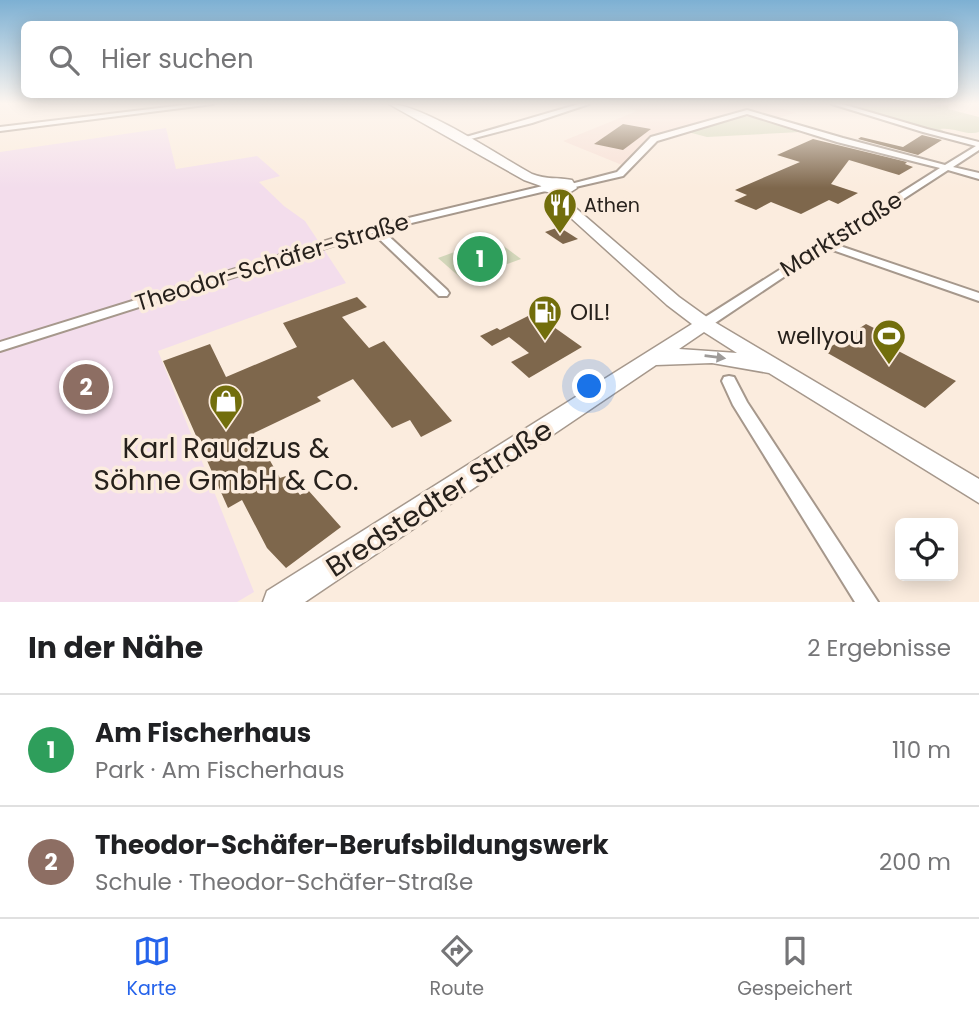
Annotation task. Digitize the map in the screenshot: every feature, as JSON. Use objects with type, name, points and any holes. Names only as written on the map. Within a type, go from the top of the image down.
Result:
[{"type":"main road","points":[[449,132],[514,170],[556,187],[566,206],[673,301],[704,324],[979,492]]},
{"type":"main road","name":"Bredstedter Straße","points":[[278,602],[704,324]]},
{"type":"main road","points":[[647,362],[677,355],[700,355],[752,363],[793,377]]},
{"type":"street","points":[[463,139],[490,132]]},
{"type":"street","name":"Theodor-Schäfer-Straße","points":[[0,347],[374,229],[620,174],[654,139],[678,132]]},
{"type":"street","name":"Theodor-Schäfer-Straße","points":[[816,132],[944,169],[979,176]]},
{"type":"street","points":[[929,132],[979,145]]},
{"type":"street","name":"Marktstraße","points":[[704,324],[755,288],[827,246],[979,145]]},
{"type":"street","points":[[374,229],[443,293]]},
{"type":"street","points":[[827,246],[979,296]]},
{"type":"street","points":[[729,381],[741,405],[867,602]]},
{"type":"shaded area","points":[[138,132],[167,132],[176,169],[257,156],[280,176],[259,182],[284,206],[305,221],[346,283],[158,351],[254,592],[237,602],[0,602],[0,152]]},
{"type":"shaded area","points":[[585,132],[670,132],[649,138],[622,165],[563,141]]},
{"type":"green space","points":[[688,132],[798,132],[707,137]]},
{"type":"green space","points":[[493,238],[521,259],[463,280],[438,258]]},
{"type":"building","points":[[611,132],[647,132],[623,150],[594,144]]},
{"type":"building","points":[[922,135],[942,140],[918,155],[858,139],[861,137],[903,147]]},
{"type":"building","points":[[813,139],[907,162],[905,164],[913,167],[899,175],[849,160],[831,184],[858,193],[838,204],[829,200],[801,214],[771,202],[756,210],[734,201],[747,195],[735,190],[800,162],[777,155]]},
{"type":"building","name":"Athen","points":[[559,227],[578,239],[563,244],[545,232]]},
{"type":"building","name":"Karl Raudzus & Söhne GmbH & Co.","points":[[357,297],[367,307],[342,317],[369,348],[384,341],[452,421],[421,437],[410,420],[392,428],[353,379],[317,397],[321,401],[254,433],[280,478],[286,476],[300,495],[308,490],[341,527],[286,568],[267,548],[242,500],[228,508],[163,361],[210,344],[226,377],[297,347],[283,323]]},
{"type":"building","name":"OIL!","points":[[534,313],[582,347],[529,378],[511,362],[529,353],[509,337],[492,346],[480,336],[497,328],[500,330]]},
{"type":"building","name":"wellyou","points":[[866,324],[890,336],[881,342],[956,381],[925,408],[824,351]]},
{"type":"place","name":"Athen","points":[[560,235]]},
{"type":"place","name":"Am Fischerhaus","points":[[480,259]]},
{"type":"place","name":"OIL!","points":[[545,342]]},
{"type":"place","name":"wellyou","points":[[889,366]]},
{"type":"place","name":"Theodor-Schäfer-Berufsbildungswerk","points":[[86,387]]},
{"type":"place","name":"Karl Raudzus & Söhne GmbH & Co.","points":[[226,431]]}]
